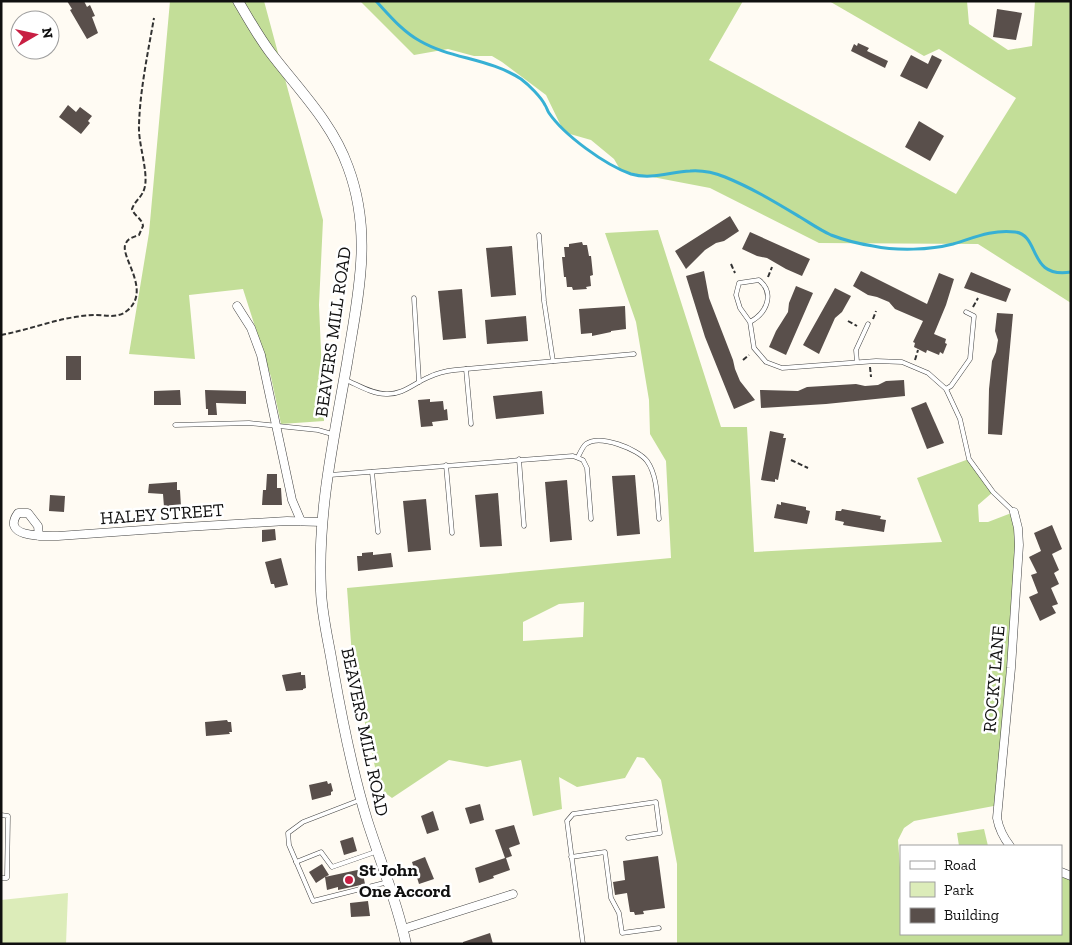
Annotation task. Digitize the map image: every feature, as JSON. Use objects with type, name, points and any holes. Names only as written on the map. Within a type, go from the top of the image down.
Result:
[{"type":"street","name":"BEAVERS MILL ROAD","points":[[238,1],[269,51],[329,128],[348,166],[356,192],[362,230],[362,261],[358,300],[334,434],[322,522],[320,556],[322,604],[346,735],[361,800],[403,929],[406,944]]},
{"type":"street","points":[[237,306],[251,328],[261,355],[292,500],[301,521],[322,522]]},
{"type":"street","name":"ROCKY LANE","points":[[1009,845],[1003,838],[998,818],[1019,545],[1018,528],[1014,512]]},
{"type":"street","name":"HALEY STREET","points":[[39,536],[301,521]]},
{"type":"street","points":[[403,929],[513,894]]},
{"type":"lane","points":[[539,235],[544,301],[553,361]]},
{"type":"lane","points":[[750,322],[759,317],[766,305],[768,294],[766,286],[759,280],[740,283],[736,295],[740,308],[750,322],[754,348],[766,362],[782,368],[857,362],[902,362],[928,373],[946,389],[960,419],[969,459],[993,492],[1014,512]]},
{"type":"lane","points":[[414,298],[419,382]]},
{"type":"lane","points":[[946,389],[951,386],[970,359],[974,316],[966,312]]},
{"type":"lane","points":[[857,362],[856,350],[868,324]]},
{"type":"lane","points":[[344,379],[376,393],[386,394],[409,389],[419,382],[444,372],[634,354]]},
{"type":"lane","points":[[466,369],[471,424]]},
{"type":"lane","points":[[175,425],[249,422],[318,430],[334,434]]},
{"type":"lane","points":[[578,457],[586,444],[597,440],[613,442],[630,449],[647,460],[654,476],[659,518]]},
{"type":"lane","points":[[328,476],[573,456],[583,460],[587,468],[591,519]]},
{"type":"lane","points":[[519,459],[524,526]]},
{"type":"lane","points":[[446,465],[452,533]]},
{"type":"lane","points":[[372,472],[378,532]]},
{"type":"lane","points":[[361,800],[303,822],[288,833],[289,845],[313,901],[388,882]]},
{"type":"lane","points":[[583,944],[567,821],[573,814],[656,802],[660,833],[628,838]]},
{"type":"lane","points":[[1,815],[8,816],[7,878],[1,878]]},
{"type":"lane","points":[[296,862],[321,852],[332,867],[378,851]]},
{"type":"lane","points":[[571,856],[605,852],[611,898],[619,913],[622,933],[659,928]]},
{"type":"path","points":[[1,335],[60,319],[116,316],[123,314],[133,304],[136,297],[135,276],[123,249],[128,240],[138,235],[143,226],[140,217],[132,209],[143,192],[145,184],[139,142],[139,123],[147,53],[154,18]]},
{"type":"path","points":[[731,264],[735,273]]},
{"type":"path","points":[[768,277],[772,267]]},
{"type":"path","points":[[973,307],[978,298]]},
{"type":"path","points":[[872,321],[876,311]]},
{"type":"path","points":[[848,321],[858,326]]},
{"type":"path","points":[[915,360],[918,350]]},
{"type":"path","points":[[743,360],[751,354]]},
{"type":"path","points":[[870,367],[871,377]]},
{"type":"path","points":[[791,460],[808,468]]},
{"type":"green space","points":[[170,1],[264,1],[323,220],[319,305],[324,421],[281,424],[271,377],[243,289],[189,295],[195,359],[129,354],[149,233]]},
{"type":"green space","points":[[360,1],[743,1],[709,60],[956,194],[1016,98],[939,49],[924,56],[829,1],[967,1],[969,24],[1008,50],[1032,46],[1035,1],[1071,1],[1071,303],[978,244],[819,243],[710,188],[621,171],[614,159],[591,140],[570,134],[562,128],[546,95],[502,62],[492,56],[474,56],[448,49],[414,55]]},
{"type":"green space","points":[[658,230],[721,427],[747,427],[754,552],[942,542],[917,478],[969,459],[993,492],[978,505],[979,522],[988,522],[1014,512],[1018,528],[999,805],[914,821],[904,828],[898,840],[900,935],[1062,935],[1062,872],[1071,876],[1071,944],[677,944],[677,864],[661,780],[644,758],[637,757],[625,778],[577,787],[559,777],[562,809],[533,816],[521,760],[487,767],[449,760],[392,798],[380,789],[353,670],[347,588],[671,558],[666,461],[650,434],[649,400],[636,322],[605,233]],"holes":[[[584,602],[583,637],[523,641],[523,622],[559,604]]]},
{"type":"green space","points":[[984,829],[988,845],[959,845],[957,833]]},
{"type":"green space","points":[[68,893],[66,944],[1,944],[1,900]]},
{"type":"building","points":[[67,1],[84,1],[87,7],[90,5],[95,16],[92,17],[98,33],[87,39],[70,10],[72,9]]},
{"type":"building","points":[[997,9],[1022,13],[1016,40],[993,37]]},
{"type":"building","points":[[858,43],[869,48],[867,51],[888,61],[885,68],[851,51],[854,44],[857,46]]},
{"type":"building","points":[[911,55],[928,64],[932,55],[942,60],[927,89],[900,76]]},
{"type":"building","points":[[68,105],[76,112],[80,107],[92,116],[88,121],[90,123],[81,134],[59,117]]},
{"type":"building","points":[[919,121],[944,136],[930,161],[905,147]]},
{"type":"building","points":[[730,216],[739,231],[705,250],[686,269],[675,251]]},
{"type":"building","points":[[750,232],[810,259],[802,276],[767,258],[757,256],[742,249]]},
{"type":"building","points":[[582,242],[583,245],[587,245],[589,256],[591,256],[593,275],[590,276],[591,286],[586,287],[587,289],[573,290],[572,287],[567,287],[562,257],[565,257],[564,247],[569,247],[569,244]]},
{"type":"building","points":[[512,246],[516,295],[491,297],[486,248]]},
{"type":"building","points":[[704,271],[709,298],[735,369],[740,381],[755,400],[734,409],[705,337],[686,276]]},
{"type":"building","points":[[861,271],[927,304],[939,273],[954,279],[934,334],[946,339],[945,343],[947,344],[943,354],[940,352],[939,355],[927,350],[926,353],[914,347],[915,343],[913,342],[923,321],[895,309],[889,302],[868,295],[853,286]]},
{"type":"building","points":[[971,272],[1011,289],[1006,302],[964,288]]},
{"type":"building","points":[[796,286],[813,293],[786,355],[769,347],[788,312],[789,303]]},
{"type":"building","points":[[835,288],[851,296],[842,312],[835,318],[819,354],[803,345]]},
{"type":"building","points":[[462,289],[466,338],[443,340],[438,291]]},
{"type":"building","points":[[625,306],[626,329],[592,336],[592,333],[581,334],[579,309]]},
{"type":"building","points":[[997,313],[1013,314],[1002,435],[988,434],[989,389],[992,361],[998,340],[995,331]]},
{"type":"building","points":[[526,316],[528,341],[487,344],[485,320]]},
{"type":"building","points":[[66,356],[81,356],[81,380],[66,380]]},
{"type":"building","points":[[904,380],[905,396],[761,408],[760,390],[798,391],[807,387],[856,384],[865,386],[878,385],[886,381]]},
{"type":"building","points":[[180,390],[181,405],[154,405],[154,391]]},
{"type":"building","points":[[205,390],[246,391],[246,404],[216,403],[217,415],[208,415]]},
{"type":"building","points":[[542,391],[544,414],[496,419],[493,396]]},
{"type":"building","points":[[430,399],[430,402],[443,401],[444,410],[447,409],[448,420],[432,422],[433,426],[421,427],[418,400]]},
{"type":"building","points":[[926,402],[944,443],[927,449],[911,408]]},
{"type":"building","points":[[770,431],[784,434],[783,438],[786,438],[778,480],[775,479],[775,482],[761,480]]},
{"type":"building","points":[[267,474],[277,474],[277,488],[281,488],[282,505],[262,505],[263,490],[266,490]]},
{"type":"building","points":[[635,475],[640,534],[617,536],[612,476]]},
{"type":"building","points":[[567,480],[572,540],[550,542],[545,482]]},
{"type":"building","points":[[177,482],[177,490],[180,490],[181,507],[176,507],[176,511],[168,512],[167,507],[164,507],[163,494],[148,493],[149,484]]},
{"type":"building","points":[[498,493],[502,546],[480,547],[475,495]]},
{"type":"building","points":[[50,495],[65,496],[64,512],[49,511]]},
{"type":"building","points":[[426,499],[431,550],[408,552],[403,501]]},
{"type":"building","points":[[781,502],[806,507],[806,510],[810,511],[807,524],[774,518],[777,504],[781,505]]},
{"type":"building","points":[[842,509],[881,516],[880,519],[886,520],[884,532],[843,525],[844,522],[835,520],[836,511],[841,511]]},
{"type":"building","points":[[1052,525],[1062,549],[1052,554],[1059,570],[1054,573],[1059,584],[1051,588],[1058,604],[1052,606],[1056,613],[1040,621],[1029,597],[1038,593],[1031,575],[1037,573],[1029,557],[1041,551],[1034,533]]},
{"type":"building","points":[[275,529],[276,540],[262,542],[262,530]]},
{"type":"building","points":[[373,552],[373,555],[391,553],[393,567],[358,571],[357,556],[362,556],[362,553]]},
{"type":"building","points":[[281,558],[288,585],[275,588],[274,584],[271,584],[265,562]]},
{"type":"building","points":[[301,672],[301,675],[305,675],[306,688],[303,690],[286,691],[282,675]]},
{"type":"building","points":[[227,720],[231,722],[232,732],[229,732],[230,734],[206,736],[205,722]]},
{"type":"building","points":[[327,781],[328,784],[331,783],[333,791],[331,795],[312,800],[309,785]]},
{"type":"building","points":[[480,804],[484,820],[470,824],[465,808]]},
{"type":"building","points":[[433,811],[439,830],[427,834],[421,816]]},
{"type":"building","points":[[514,825],[520,844],[509,848],[512,856],[506,858],[510,870],[479,883],[475,868],[505,858],[495,830]]},
{"type":"building","points":[[353,837],[357,851],[344,855],[340,841]]},
{"type":"building","points":[[658,856],[665,908],[643,911],[644,914],[635,915],[634,912],[630,912],[627,893],[615,895],[613,882],[625,880],[623,861]]},
{"type":"building","points":[[425,857],[434,879],[419,884],[412,862]]},
{"type":"building","points":[[322,864],[329,875],[316,883],[309,872]]},
{"type":"building","points":[[362,869],[365,884],[338,890],[338,887],[327,890],[325,877]]},
{"type":"building","points":[[368,901],[370,916],[351,917],[350,903]]},
{"type":"building","points":[[490,933],[493,944],[463,944],[463,942]]},
{"type":"waterway","points":[[376,1],[402,28],[420,41],[444,52],[483,62],[521,79],[541,98],[549,113],[564,131],[598,157],[631,174],[653,176],[695,171],[717,174],[754,191],[831,235],[882,248],[934,248],[991,233],[1015,232],[1029,240],[1036,256],[1047,269],[1057,272],[1071,272]]},
{"type":"place","name":"St John One Accord","points":[[349,880]]}]
